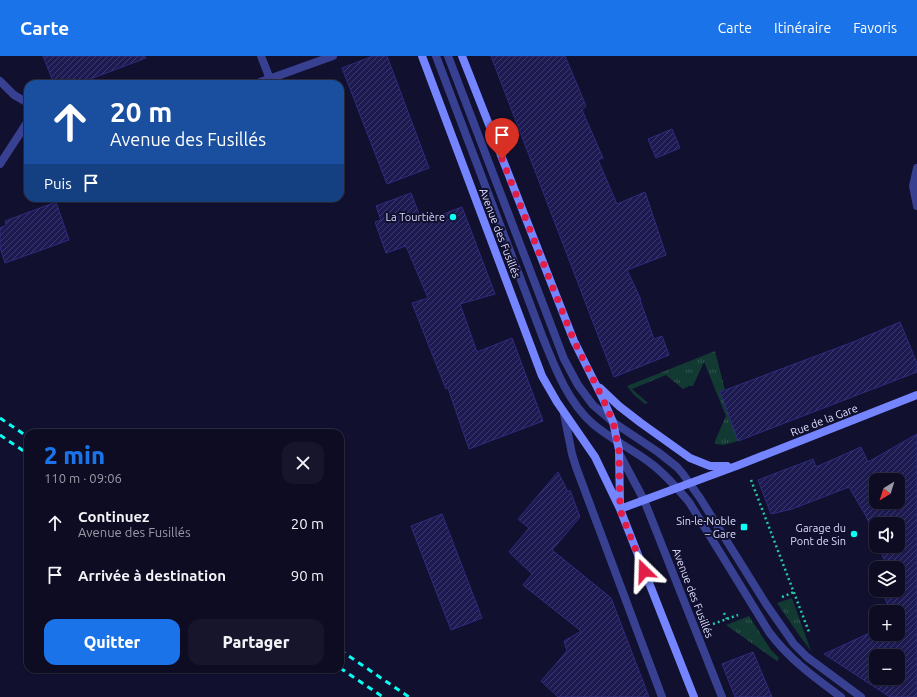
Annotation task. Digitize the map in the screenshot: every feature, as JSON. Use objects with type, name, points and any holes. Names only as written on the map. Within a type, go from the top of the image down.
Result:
[{"type":"main road","name":"Avenue des Fusillés","points":[[422,56],[537,364],[564,414],[595,457],[620,510]]},
{"type":"main road","name":"Avenue des Fusillés","points":[[462,56],[565,321],[613,422],[620,455],[620,510]]},
{"type":"main road","name":"Rue de la Gare","points":[[592,378],[619,406],[690,458],[710,466],[719,467],[739,465]]},
{"type":"main road","name":"Rue de la Gare","points":[[620,510],[917,395]]},
{"type":"main road","points":[[620,510],[694,697]]},
{"type":"street","points":[[261,56],[270,79]]},
{"type":"street","points":[[267,80],[333,56]]},
{"type":"street","points":[[436,56],[555,368],[567,392],[579,409],[592,423],[653,465],[678,488],[689,502],[779,646],[798,664],[841,697]]},
{"type":"street","points":[[448,56],[564,358],[582,391],[593,405],[613,422],[677,467],[700,498],[789,638],[807,657],[861,697]]},
{"type":"street","points":[[0,81],[14,95],[24,101]]},
{"type":"street","points":[[0,164],[24,127]]},
{"type":"street","points":[[917,168],[913,186],[917,206]]},
{"type":"street","name":"Avenue des Fusillés","points":[[564,414],[576,467],[662,697]]},
{"type":"street","name":"Avenue des Fusillés","points":[[620,455],[644,500],[722,697]]},
{"type":"path","points":[[745,480],[750,477],[810,635]]},
{"type":"path","points":[[780,598],[794,592]]},
{"type":"path","points":[[724,613],[727,619]]},
{"type":"path","points":[[696,631],[739,614]]},
{"type":"green space","points":[[715,351],[738,441],[724,445],[715,444],[726,416],[704,362],[693,386],[683,389],[666,375],[632,389],[648,403],[645,404],[634,395],[627,386]]},
{"type":"green space","points":[[792,598],[811,651],[777,603]]},
{"type":"green space","points":[[749,616],[771,650],[779,658],[777,661],[726,625]]},
{"type":"building","points":[[43,56],[145,56],[146,58],[88,80],[52,80]]},
{"type":"building","points":[[373,56],[387,56],[429,168],[387,184],[342,68]]},
{"type":"building","points":[[491,56],[565,56],[586,106],[582,110],[603,158],[598,160],[617,204],[645,192],[666,255],[627,270],[641,300],[654,339],[662,336],[669,355],[614,377]]},
{"type":"building","points":[[672,129],[680,148],[656,158],[648,139]]},
{"type":"building","points":[[411,193],[422,222],[462,207],[495,294],[460,304],[477,352],[512,338],[543,421],[469,449],[448,388],[446,389],[412,303],[428,298],[406,246],[386,253],[375,222],[381,220],[376,206]]},
{"type":"building","points":[[56,202],[69,240],[5,263],[0,247],[0,228],[6,225],[5,221]]},
{"type":"building","points":[[900,322],[917,363],[917,372],[738,441],[720,392],[853,342]]},
{"type":"building","points":[[917,434],[917,697],[890,697],[872,685],[905,685],[905,649],[869,649],[869,683],[824,654],[869,633],[869,641],[905,641],[905,605],[888,605],[884,597],[905,597],[905,561],[885,561],[881,553],[905,553],[905,517],[869,517],[869,523],[849,487],[792,509],[771,514],[758,480],[813,459],[816,467],[861,447],[868,462]]},
{"type":"building","points":[[558,472],[568,492],[570,490],[580,517],[552,550],[611,598],[649,697],[558,697],[541,681],[567,651],[564,641],[581,631],[523,585],[532,574],[509,552],[529,528],[518,519]]},
{"type":"building","points":[[442,514],[482,618],[451,630],[411,526]]},
{"type":"building","points":[[753,652],[772,697],[735,697],[722,664]]},
{"type":"railway","points":[[0,418],[24,434]]},
{"type":"railway","points":[[0,435],[24,451]]},
{"type":"railway","points":[[344,653],[409,697]]},
{"type":"railway","points":[[344,671],[383,697]]},
{"type":"place","name":"La Tourtière","points":[[453,217]]},
{"type":"place","name":"Sin-le-Noble – Gare","points":[[744,527]]},
{"type":"place","name":"Garage du Pont de Sin","points":[[854,534]]},
{"type":"route","points":[[502,159],[565,321],[613,422],[619,450],[620,510],[644,571]]}]
